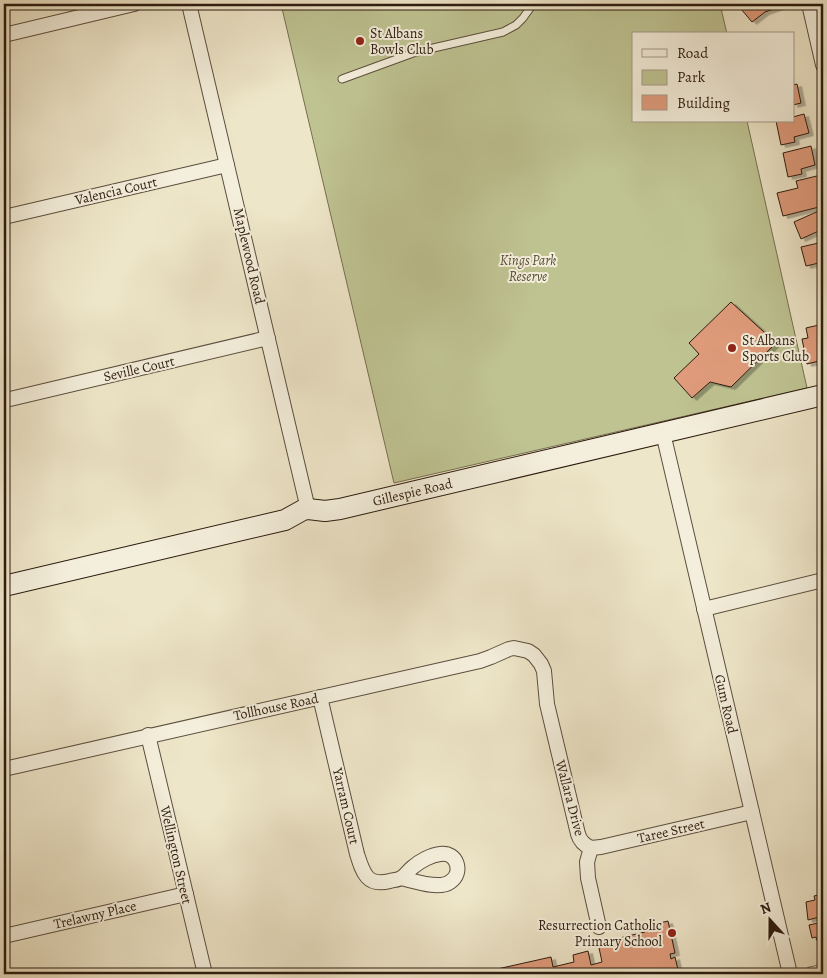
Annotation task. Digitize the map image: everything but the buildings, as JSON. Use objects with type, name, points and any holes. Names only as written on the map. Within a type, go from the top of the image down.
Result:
[{"type":"street","points":[[4,34],[134,4]]},
{"type":"street","name":"Maplewood Road","points":[[189,4],[308,508]]},
{"type":"street","points":[[809,4],[823,65]]},
{"type":"street","name":"Valencia Court","points":[[4,217],[227,165]]},
{"type":"street","name":"Seville Court","points":[[10,399],[268,338]]},
{"type":"street","name":"Gillespie Road","points":[[308,508],[325,511],[340,509],[823,395]]},
{"type":"street","name":"Gum Road","points":[[663,433],[790,974]]},
{"type":"street","points":[[4,586],[285,520],[308,508]]},
{"type":"street","points":[[704,609],[823,580]]},
{"type":"street","name":"Tollhouse Road","points":[[4,769],[480,661],[508,649],[514,648],[528,651],[534,654],[542,664]]},
{"type":"street","name":"Wallara Drive","points":[[542,664],[547,704],[578,834],[580,840],[591,848],[587,862],[588,878],[599,927]]},
{"type":"street","name":"Yarram Court","points":[[320,697],[362,869],[367,878],[372,882],[386,882],[401,878]]},
{"type":"street","name":"Wellington Street","points":[[148,735],[205,974]]},
{"type":"street","name":"Taree Street","points":[[591,848],[602,848],[752,812]]},
{"type":"street","name":"Trelawny Place","points":[[4,936],[186,894]]},
{"type":"street","points":[[812,974],[823,972]]},
{"type":"lane","points":[[342,79],[416,52],[502,32],[516,25],[533,4]]},
{"type":"green space","name":"Kings Park Reserve","points":[[281,4],[720,4],[727,32],[632,32],[632,122],[747,122],[807,388],[394,483]]},
{"type":"place","name":"St Albans Bowls Club","points":[[360,41]]},
{"type":"place","name":"St Albans Sports Club","points":[[732,348]]},
{"type":"place","name":"Resurrection Catholic Primary School","points":[[672,933]]}]
